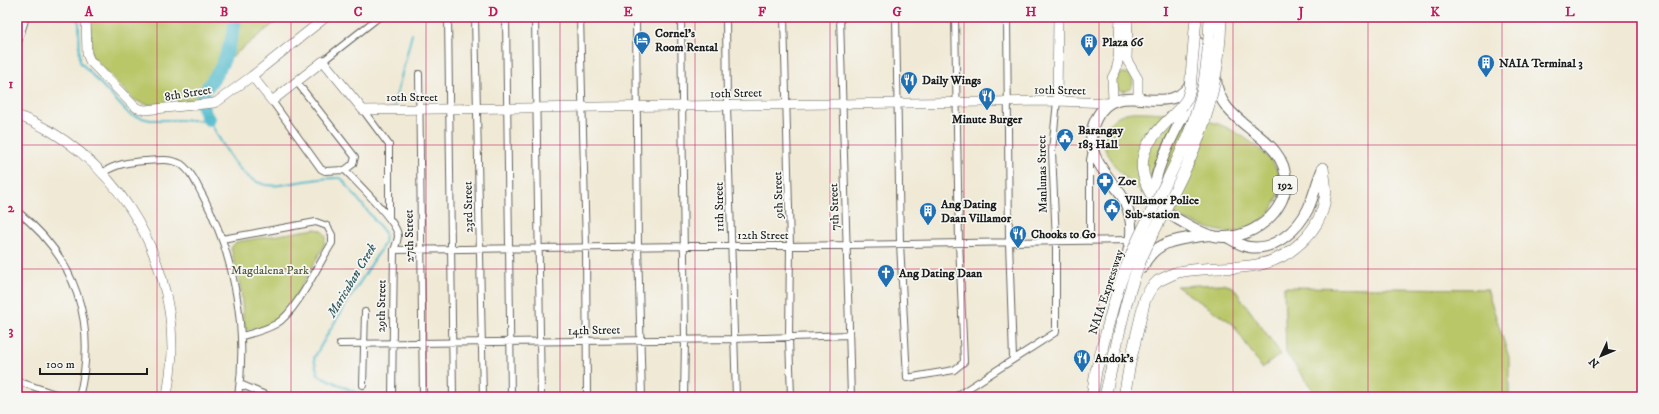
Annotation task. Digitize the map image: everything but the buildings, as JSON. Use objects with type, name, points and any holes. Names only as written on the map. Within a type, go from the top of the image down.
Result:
[{"type":"highway","points":[[1163,209],[1151,194],[1142,170],[1142,156],[1149,143],[1181,107],[1190,89],[1196,17]]},
{"type":"highway","name":"NAIA Expressway","points":[[1092,397],[1096,371],[1120,282],[1131,253],[1181,151],[1199,104],[1207,60],[1210,17]]},
{"type":"highway","name":"NAIA Expressway","points":[[1107,397],[1122,320],[1141,258],[1191,157],[1202,130],[1215,82],[1218,59],[1220,17]]},
{"type":"highway","points":[[1124,397],[1142,307],[1149,292],[1158,281],[1170,274],[1180,272],[1258,265],[1287,253],[1309,235],[1319,218],[1326,194],[1323,168]]},
{"type":"main road","points":[[1163,209],[1158,203],[1155,192],[1157,171],[1182,119],[1194,99],[1198,67],[1199,17]]},
{"type":"main road","name":"192","points":[[1107,397],[1117,351],[1131,299],[1142,268],[1147,258],[1154,250],[1163,244],[1179,240],[1209,235],[1227,237],[1249,232],[1257,228],[1269,218],[1277,209],[1283,198],[1286,184],[1284,169],[1277,153],[1225,107],[1218,92],[1216,69],[1220,17]]},
{"type":"main road","points":[[1095,397],[1132,230],[1125,203],[1115,185],[1100,167],[1092,148],[1091,137],[1093,125],[1099,114],[1111,102],[1119,99],[1138,98],[1169,100],[1177,97],[1188,88],[1198,67]]},
{"type":"main road","points":[[1227,237],[1240,245],[1256,248],[1272,244],[1287,235],[1300,222],[1306,212],[1323,168]]},
{"type":"main road","name":"192","points":[[1163,209],[1185,223],[1209,235]]},
{"type":"street","points":[[17,45],[26,17]]},
{"type":"street","name":"8th Street","points":[[86,17],[88,57],[133,105],[137,108],[146,110],[212,103],[218,101],[326,17]]},
{"type":"street","points":[[272,101],[379,17]]},
{"type":"street","points":[[448,17],[451,343],[453,397]]},
{"type":"street","name":"23rd Street","points":[[475,17],[483,397]]},
{"type":"street","points":[[506,17],[511,397]]},
{"type":"street","points":[[534,17],[541,397]]},
{"type":"street","points":[[580,17],[586,247],[586,397]]},
{"type":"street","points":[[636,17],[638,246],[642,397]]},
{"type":"street","points":[[681,17],[685,340],[684,397]]},
{"type":"street","name":"11th Street","points":[[726,17],[736,397]]},
{"type":"street","name":"9th Street","points":[[784,17],[790,246],[789,338],[792,397]]},
{"type":"street","name":"7th Street","points":[[840,17],[850,397]]},
{"type":"street","points":[[896,17],[900,243],[907,378],[954,370],[964,362],[959,242],[955,17]]},
{"type":"street","points":[[955,397],[1013,358],[1009,242],[1006,17]]},
{"type":"street","name":"Manlunas Street","points":[[1013,358],[1056,332],[1056,241],[1052,151],[1056,101],[1058,17]]},
{"type":"street","points":[[1111,102],[1112,78],[1116,70],[1120,17]]},
{"type":"street","points":[[1128,17],[1127,60],[1138,79],[1138,98]]},
{"type":"street","name":"29th Street","points":[[323,61],[389,145],[388,218]]},
{"type":"street","points":[[1116,70],[1125,68],[1132,71]]},
{"type":"street","name":"27th Street","points":[[419,74],[423,397]]},
{"type":"street","points":[[252,76],[323,170],[345,170],[353,164],[355,157],[296,81]]},
{"type":"street","name":"10th Street","points":[[363,110],[842,105],[957,102],[1111,102]]},
{"type":"street","points":[[17,115],[54,133],[77,150],[102,173],[127,202],[147,236],[162,277],[168,308],[172,349],[167,397]]},
{"type":"street","points":[[1090,241],[1090,160],[1092,148]]},
{"type":"street","points":[[102,173],[111,167],[129,162],[165,160],[180,164],[187,169],[194,178],[209,207],[222,239],[236,293],[242,336],[238,397]]},
{"type":"street","name":"29th Street","points":[[345,170],[388,218],[398,236],[394,250],[392,397]]},
{"type":"street","points":[[17,211],[52,245],[63,262],[76,288],[84,319],[86,347],[85,369],[79,397]]},
{"type":"street","points":[[222,239],[316,222],[327,226],[332,235],[332,242],[291,311],[278,323],[259,332],[242,336]]},
{"type":"street","name":"12th Street","points":[[394,250],[638,246],[790,246],[1131,240]]},
{"type":"street","points":[[363,385],[365,312]]},
{"type":"street","name":"14th Street","points":[[340,344],[685,340],[849,335]]},
{"type":"street","points":[[17,381],[64,397]]},
{"type":"street","points":[[240,384],[270,397]]},
{"type":"green space","points":[[90,17],[282,17],[214,71],[197,99],[172,104],[155,105],[138,102],[131,97],[93,57],[91,54]]},
{"type":"green space","points":[[1124,73],[1130,76],[1133,82],[1130,88],[1124,91],[1118,88],[1115,82],[1118,76]]},
{"type":"green space","points":[[1129,112],[1183,115],[1209,121],[1237,133],[1256,146],[1273,163],[1281,181],[1279,194],[1270,213],[1257,223],[1247,228],[1234,232],[1224,232],[1213,230],[1189,221],[1166,210],[1142,194],[1115,166],[1107,154],[1104,142],[1106,130],[1117,117]]},
{"type":"green space","name":"Magdalena Park","points":[[315,229],[321,230],[326,236],[324,245],[289,306],[276,320],[270,324],[247,330],[244,327],[241,290],[231,248],[236,242]]},
{"type":"green space","points":[[1223,284],[1233,287],[1281,354],[1262,368],[1232,323],[1176,286]]},
{"type":"green space","points":[[1284,287],[1487,289],[1509,357],[1509,397],[1318,397],[1286,353]]},
{"type":"waterway","name":"Maricaban Creek","points":[[77,17],[79,23],[80,62],[130,115],[150,120],[209,120],[228,154],[236,165],[255,181],[267,185],[280,185],[318,179],[341,178],[385,233],[384,244],[314,358],[318,375],[366,397]]},
{"type":"waterway","points":[[209,120],[204,112],[202,99],[228,51],[236,17]]},
{"type":"waterway","points":[[394,105],[412,34]]},
{"type":"place","name":"Cornel's Room Rental","points":[[642,55]]},
{"type":"place","name":"Plaza 66","points":[[1089,57]]},
{"type":"place","name":"NAIA Terminal 3","points":[[1486,78]]},
{"type":"place","name":"Daily Wings","points":[[909,95]]},
{"type":"place","name":"Minute Burger","points":[[987,111]]},
{"type":"place","name":"Barangay 183 Hall","points":[[1065,152]]},
{"type":"place","name":"Zoe","points":[[1105,196]]},
{"type":"place","name":"Villamor Police Sub-station","points":[[1112,222]]},
{"type":"place","name":"Ang Dating Daan Villamor","points":[[928,226]]},
{"type":"place","name":"Chooks to Go","points":[[1018,249]]},
{"type":"place","name":"Ang Dating Daan","points":[[886,288]]},
{"type":"place","name":"Andok's","points":[[1082,373]]}]
